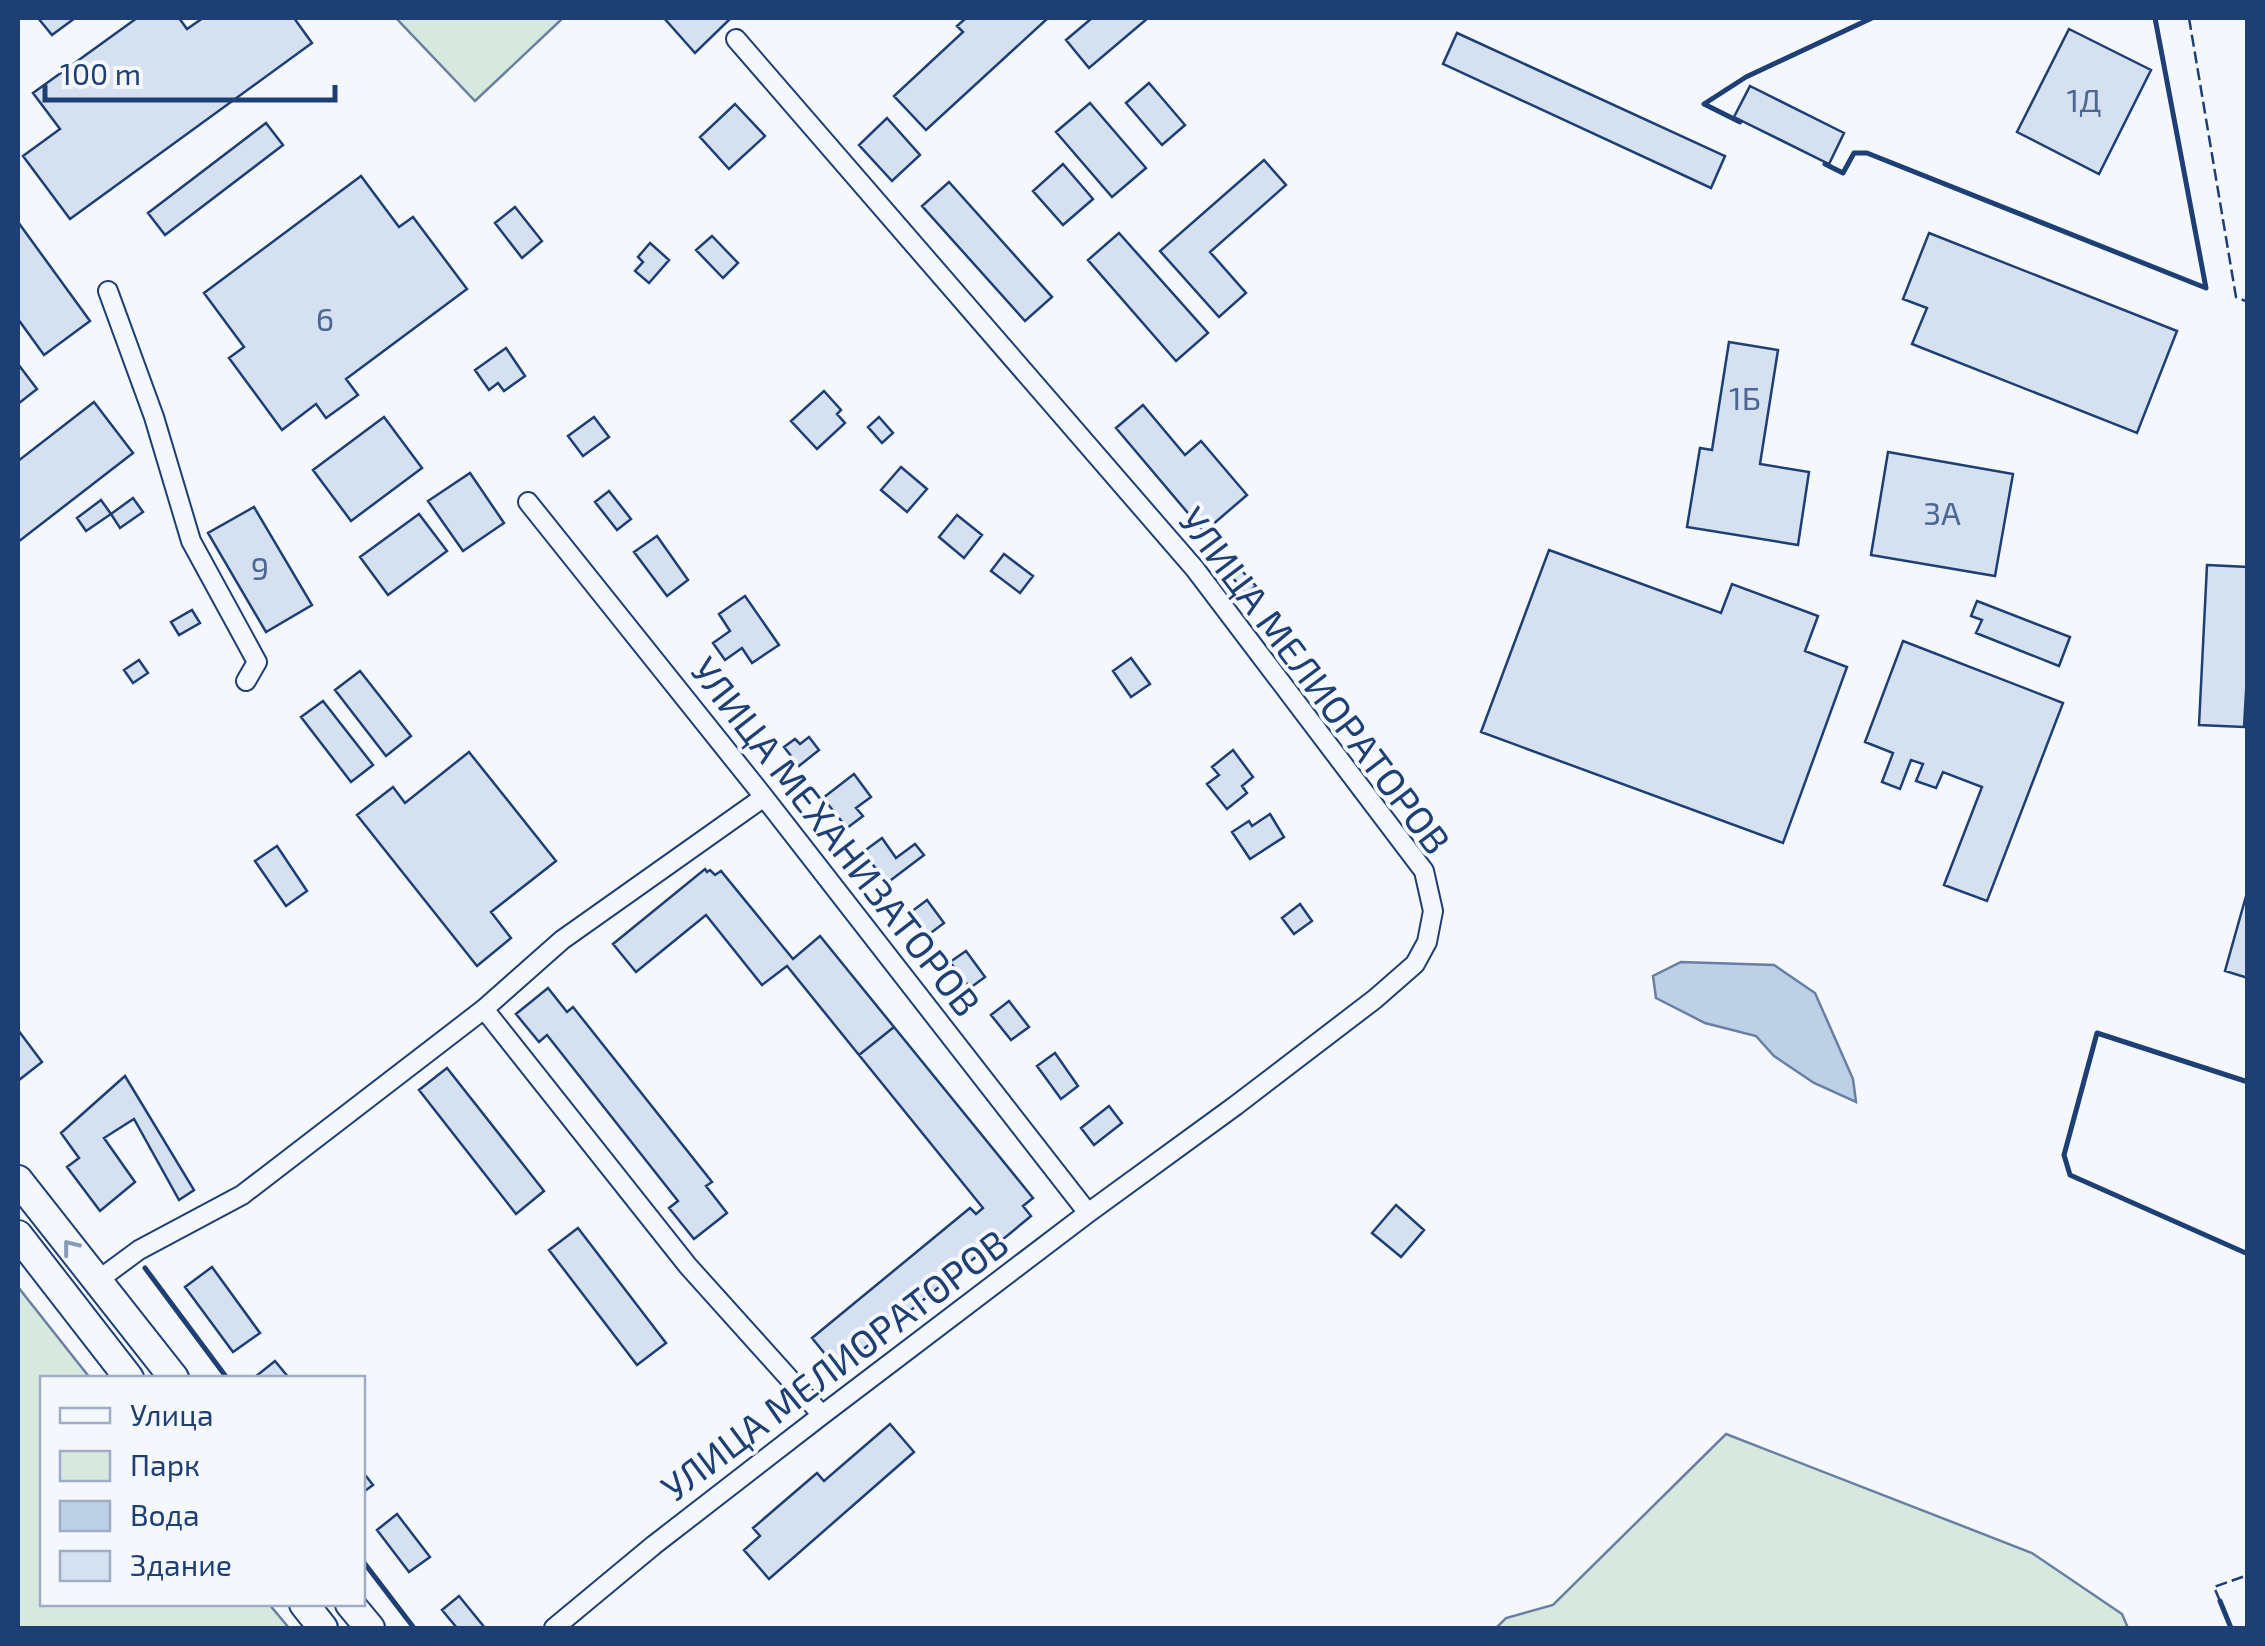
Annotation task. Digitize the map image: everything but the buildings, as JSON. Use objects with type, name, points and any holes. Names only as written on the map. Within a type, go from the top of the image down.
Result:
[{"type":"main road","points":[[18,1180],[172,1376]]},
{"type":"main road","points":[[18,1234],[127,1376]]},
{"type":"main road","points":[[306,1606],[323,1628]]},
{"type":"main road","points":[[352,1606],[370,1628]]},
{"type":"street","name":"УЛИЦА МЕЛИОРАТОРОВ","points":[[554,1628],[654,1545],[822,1416],[1374,999],[1415,964],[1426,942],[1433,911],[1424,871],[1195,569],[736,39]]},
{"type":"street","points":[[108,291],[154,417],[192,541],[257,662],[246,681]]},
{"type":"street","name":"УЛИЦА МЕХАНИЗАТОРОВ","points":[[528,502],[1088,1213]]},
{"type":"street","points":[[97,1280],[139,1250],[242,1194],[484,1009],[562,940],[764,797]]},
{"type":"street","points":[[484,1009],[688,1266],[822,1416]]},
{"type":"green space","points":[[396,18],[563,18],[475,101]]},
{"type":"green space","points":[[18,1287],[88,1376],[40,1376],[40,1606],[271,1606],[289,1628],[18,1628]]},
{"type":"green space","points":[[1726,1434],[2032,1553],[2122,1614],[2128,1628],[1496,1628],[1506,1618],[1553,1605]]},
{"type":"water","points":[[1681,962],[1774,965],[1815,993],[1853,1079],[1856,1102],[1814,1083],[1774,1056],[1756,1036],[1705,1023],[1656,998],[1653,976]]},
{"type":"fence","points":[[2189,18],[2236,297],[2248,302]]},
{"type":"fence","points":[[2220,1601],[2214,1587],[2248,1575]]},
{"type":"wall","points":[[1704,104],[1746,77],[1872,18]]},
{"type":"wall","points":[[1825,164],[1843,173],[1854,153],[1867,153],[2206,288],[2155,18]]},
{"type":"wall","points":[[1704,104],[1740,122]]},
{"type":"wall","points":[[2248,1082],[2097,1033],[2064,1155],[2070,1175],[2248,1254]]},
{"type":"wall","points":[[145,1268],[226,1376]]},
{"type":"wall","points":[[365,1564],[414,1628]]},
{"type":"wall","points":[[2220,1601],[2231,1628]]}]
